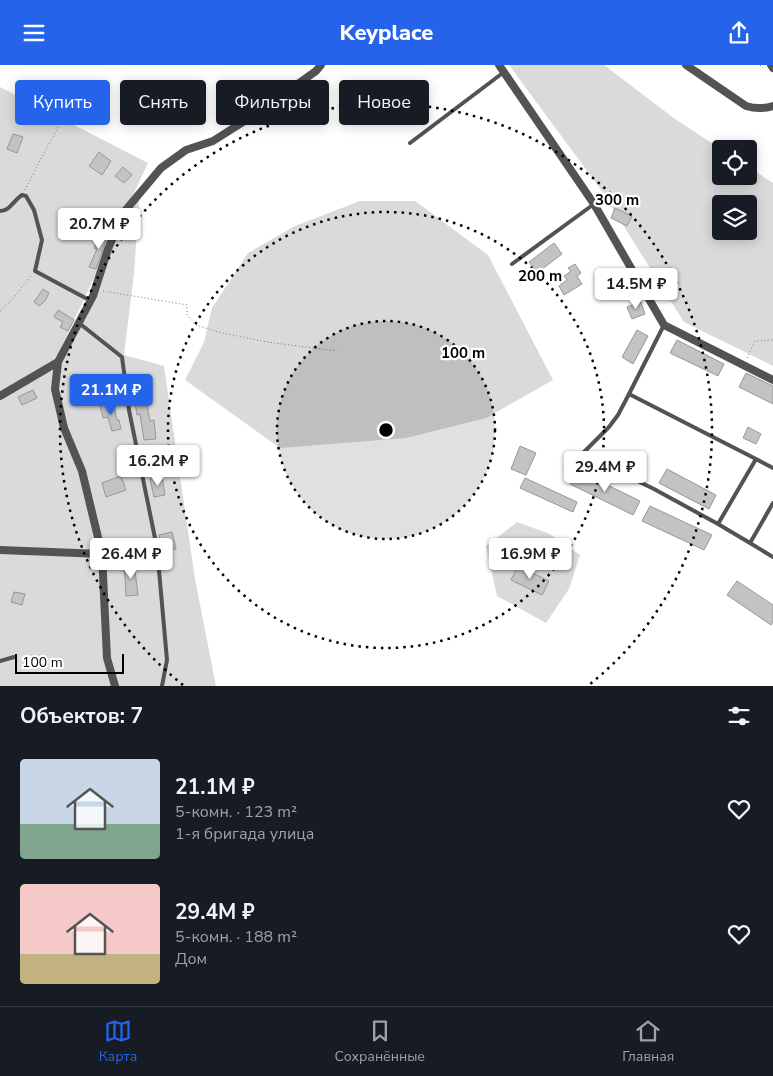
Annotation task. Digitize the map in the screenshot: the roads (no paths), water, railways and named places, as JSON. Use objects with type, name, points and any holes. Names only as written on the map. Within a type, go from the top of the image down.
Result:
[{"type":"street","points":[[115,686],[107,658],[102,554],[82,471],[64,429],[55,389],[58,362],[91,301],[108,249],[124,212],[161,168],[186,150],[213,141],[257,113],[316,71],[321,65]]},
{"type":"street","points":[[499,65],[594,204],[664,325],[773,381]]},
{"type":"street","points":[[686,65],[746,106],[757,109],[765,109],[772,106]]},
{"type":"street","points":[[0,396],[58,362]]},
{"type":"street","points":[[0,550],[102,554]]},
{"type":"lane","points":[[410,143],[504,72]]},
{"type":"lane","points":[[0,211],[4,211],[11,206],[22,195],[26,196],[34,210],[42,240],[35,271],[91,301]]},
{"type":"lane","points":[[512,264],[594,204]]},
{"type":"lane","points":[[79,323],[122,357],[129,410],[157,548],[167,660],[162,686]]},
{"type":"lane","points":[[664,325],[618,415],[609,427],[582,454],[654,489],[773,557]]},
{"type":"lane","points":[[630,394],[773,468]]},
{"type":"lane","points":[[718,524],[756,459]]},
{"type":"lane","points":[[750,543],[773,503]]},
{"type":"lane","points":[[0,661],[14,657]]}]
